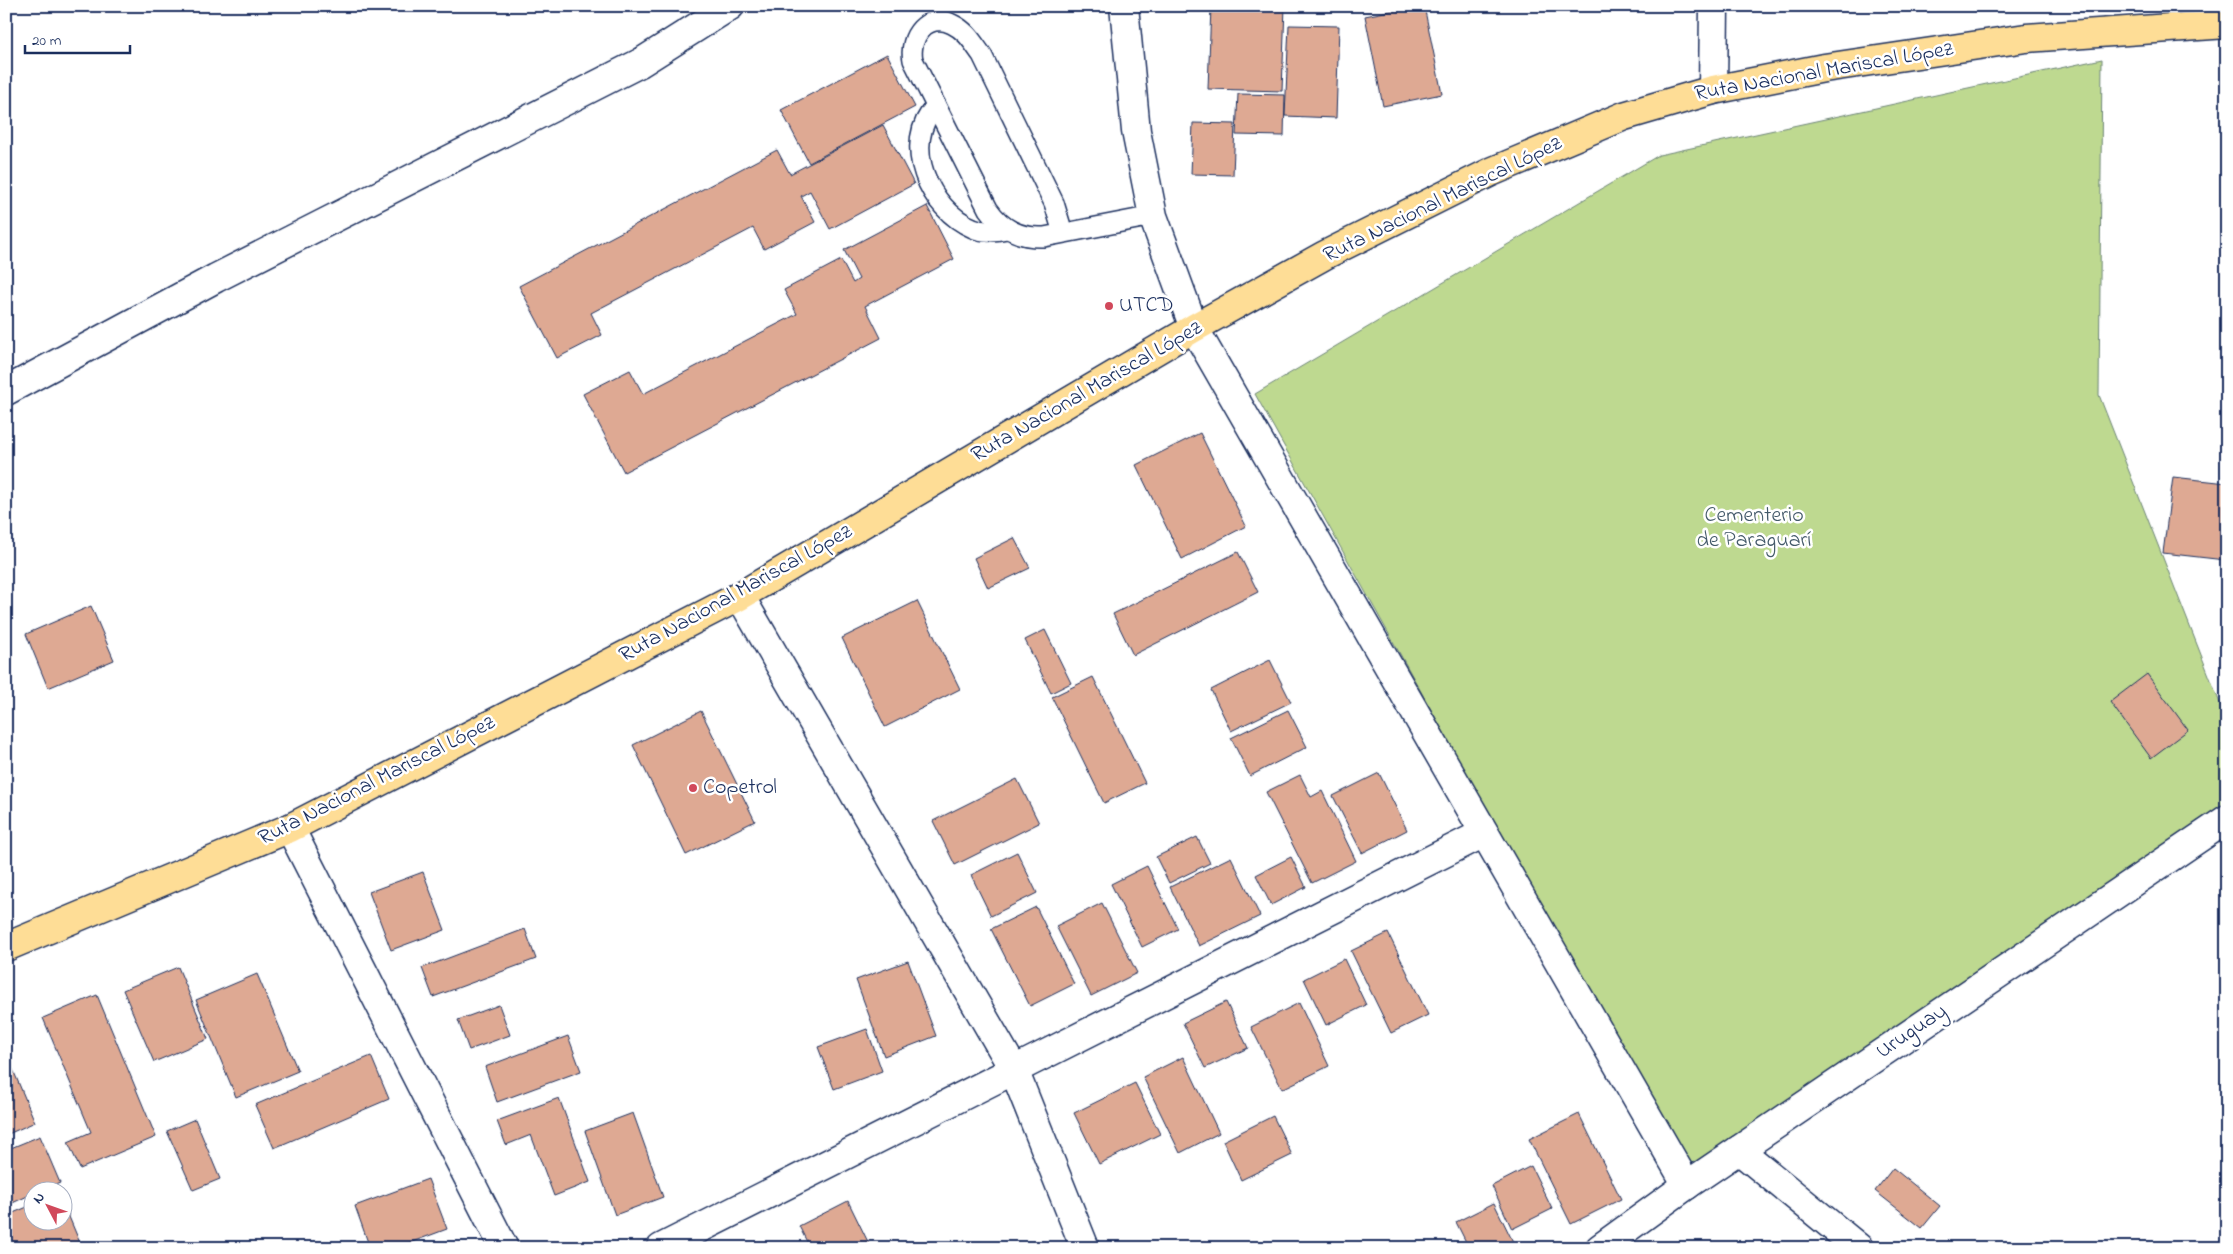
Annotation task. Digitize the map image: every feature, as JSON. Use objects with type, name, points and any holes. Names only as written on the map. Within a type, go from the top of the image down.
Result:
[{"type":"highway","name":"Ruta Nacional Mariscal López","points":[[6,947],[290,828],[740,596],[1194,328],[1325,255],[1490,172],[1624,116],[1713,90],[1824,68],[2026,38],[2227,24]]},
{"type":"street","points":[[6,391],[216,278],[640,63],[730,6]]},
{"type":"street","points":[[1124,6],[1136,131],[1153,216],[1194,328],[1687,1185]]},
{"type":"street","points":[[1713,90],[1714,6]]},
{"type":"street","points":[[740,596],[1014,1070],[1085,1248]]},
{"type":"street","name":"Uruguay","points":[[1600,1248],[1687,1185],[2227,819]]},
{"type":"street","points":[[290,828],[504,1248]]},
{"type":"street","points":[[661,1248],[1484,833]]},
{"type":"street","points":[[1739,1150],[1860,1248]]},
{"type":"lane","points":[[1063,233],[1054,203],[982,56],[967,34],[952,23],[943,21],[933,22],[918,32],[911,50],[913,60],[988,209],[996,220],[1007,229],[1031,237],[1063,233],[1153,216]]},
{"type":"lane","points":[[936,106],[924,122],[918,145],[920,160],[936,197],[955,217],[973,228],[988,232],[1007,229]]},
{"type":"green space","name":"Cementerio de Paraguarí","points":[[2102,59],[2099,395],[2227,721],[2227,807],[1689,1172],[1255,394],[1659,155]]},
{"type":"building","points":[[1211,6],[1285,6],[1282,91],[1208,89]]},
{"type":"building","points":[[1414,6],[1424,6],[1442,94],[1383,106],[1365,16]]},
{"type":"building","points":[[1289,25],[1339,26],[1336,118],[1285,116]]},
{"type":"building","points":[[887,54],[915,107],[809,163],[781,110]]},
{"type":"building","points":[[1238,94],[1285,95],[1284,136],[1236,135]]},
{"type":"building","points":[[1193,123],[1235,124],[1233,175],[1191,174]]},
{"type":"building","points":[[883,125],[914,184],[830,229],[810,191],[801,196],[815,222],[764,249],[753,228],[591,313],[602,335],[557,358],[519,286],[777,150],[790,174]]},
{"type":"building","points":[[927,206],[954,259],[865,306],[881,338],[624,472],[583,394],[630,370],[643,394],[797,314],[784,290],[841,260],[853,283],[859,279],[844,250]]},
{"type":"building","points":[[1200,433],[1246,526],[1182,559],[1136,465]]},
{"type":"building","points":[[2173,477],[2227,483],[2225,560],[2163,553]]},
{"type":"building","points":[[1014,538],[1030,568],[988,588],[974,558]]},
{"type":"building","points":[[1238,552],[1258,592],[1133,655],[1113,614]]},
{"type":"building","points":[[917,601],[960,689],[885,727],[842,638]]},
{"type":"building","points":[[91,606],[114,660],[48,688],[26,634]]},
{"type":"building","points":[[1045,630],[1071,683],[1051,693],[1025,640]]},
{"type":"building","points":[[1270,660],[1291,702],[1231,731],[1211,690]]},
{"type":"building","points":[[2147,674],[2188,730],[2151,758],[2110,702]]},
{"type":"building","points":[[1093,677],[1145,783],[1104,803],[1052,697]]},
{"type":"building","points":[[1288,710],[1307,747],[1250,776],[1231,738]]},
{"type":"building","points":[[701,711],[755,821],[686,855],[633,745]]},
{"type":"building","points":[[1379,773],[1407,830],[1362,853],[1333,796]]},
{"type":"building","points":[[1300,775],[1311,797],[1322,791],[1356,861],[1312,883],[1266,792]]},
{"type":"building","points":[[1017,779],[1039,823],[955,865],[933,821]]},
{"type":"building","points":[[1197,837],[1210,863],[1169,883],[1156,857]]},
{"type":"building","points":[[1017,852],[1037,893],[991,916],[971,875]]},
{"type":"building","points":[[1231,857],[1260,916],[1199,946],[1170,887]]},
{"type":"building","points":[[1291,857],[1306,887],[1271,905],[1256,875]]},
{"type":"building","points":[[1147,866],[1178,929],[1142,947],[1111,884]]},
{"type":"building","points":[[423,872],[445,930],[391,950],[369,892]]},
{"type":"building","points":[[1102,903],[1137,973],[1091,996],[1056,926]]},
{"type":"building","points":[[1036,907],[1074,984],[1030,1006],[991,929]]},
{"type":"building","points":[[525,929],[536,959],[433,997],[422,968]]},
{"type":"building","points":[[1388,933],[1428,1015],[1391,1033],[1351,951]]},
{"type":"building","points":[[1344,959],[1366,1005],[1326,1025],[1304,979]]},
{"type":"building","points":[[908,961],[936,1036],[884,1056],[856,980]]},
{"type":"building","points":[[178,967],[208,1039],[154,1062],[123,990]]},
{"type":"building","points":[[257,974],[298,1071],[236,1097],[196,1000]]},
{"type":"building","points":[[97,995],[156,1137],[80,1169],[68,1142],[91,1132],[43,1018]]},
{"type":"building","points":[[1226,1002],[1248,1048],[1205,1068],[1183,1023]]},
{"type":"building","points":[[1299,1003],[1329,1066],[1282,1089],[1251,1027]]},
{"type":"building","points":[[499,1005],[510,1035],[469,1050],[458,1020]]},
{"type":"building","points":[[867,1029],[882,1071],[834,1089],[818,1047]]},
{"type":"building","points":[[568,1036],[581,1071],[497,1102],[485,1067]]},
{"type":"building","points":[[6,1053],[35,1122],[6,1135]]},
{"type":"building","points":[[371,1056],[389,1099],[274,1148],[255,1105]]},
{"type":"building","points":[[1183,1057],[1219,1133],[1180,1153],[1143,1077]]},
{"type":"building","points":[[1135,1083],[1160,1134],[1099,1164],[1074,1113]]},
{"type":"building","points":[[559,1098],[590,1182],[554,1196],[531,1135],[506,1145],[497,1121]]},
{"type":"building","points":[[633,1113],[663,1197],[615,1215],[585,1131]]},
{"type":"building","points":[[1579,1114],[1621,1199],[1571,1224],[1529,1139]]},
{"type":"building","points":[[1273,1116],[1292,1155],[1241,1180],[1223,1141]]},
{"type":"building","points":[[195,1119],[220,1179],[193,1190],[167,1131]]},
{"type":"building","points":[[40,1136],[60,1182],[22,1182],[22,1199],[6,1206],[6,1150]]},
{"type":"building","points":[[1531,1166],[1552,1209],[1512,1229],[1492,1186]]},
{"type":"building","points":[[1893,1168],[1940,1206],[1922,1228],[1875,1191]]},
{"type":"building","points":[[428,1179],[447,1229],[396,1248],[370,1248],[355,1206]]},
{"type":"building","points":[[848,1201],[871,1248],[810,1248],[799,1226]]},
{"type":"building","points":[[1494,1203],[1516,1248],[1469,1248],[1456,1222]]},
{"type":"building","points":[[22,1209],[22,1232],[72,1232],[72,1224],[80,1243],[69,1248],[6,1248],[6,1216]]},
{"type":"place","name":"UTCD","points":[[1109,306]]},
{"type":"place","name":"Copetrol","points":[[693,788]]}]
